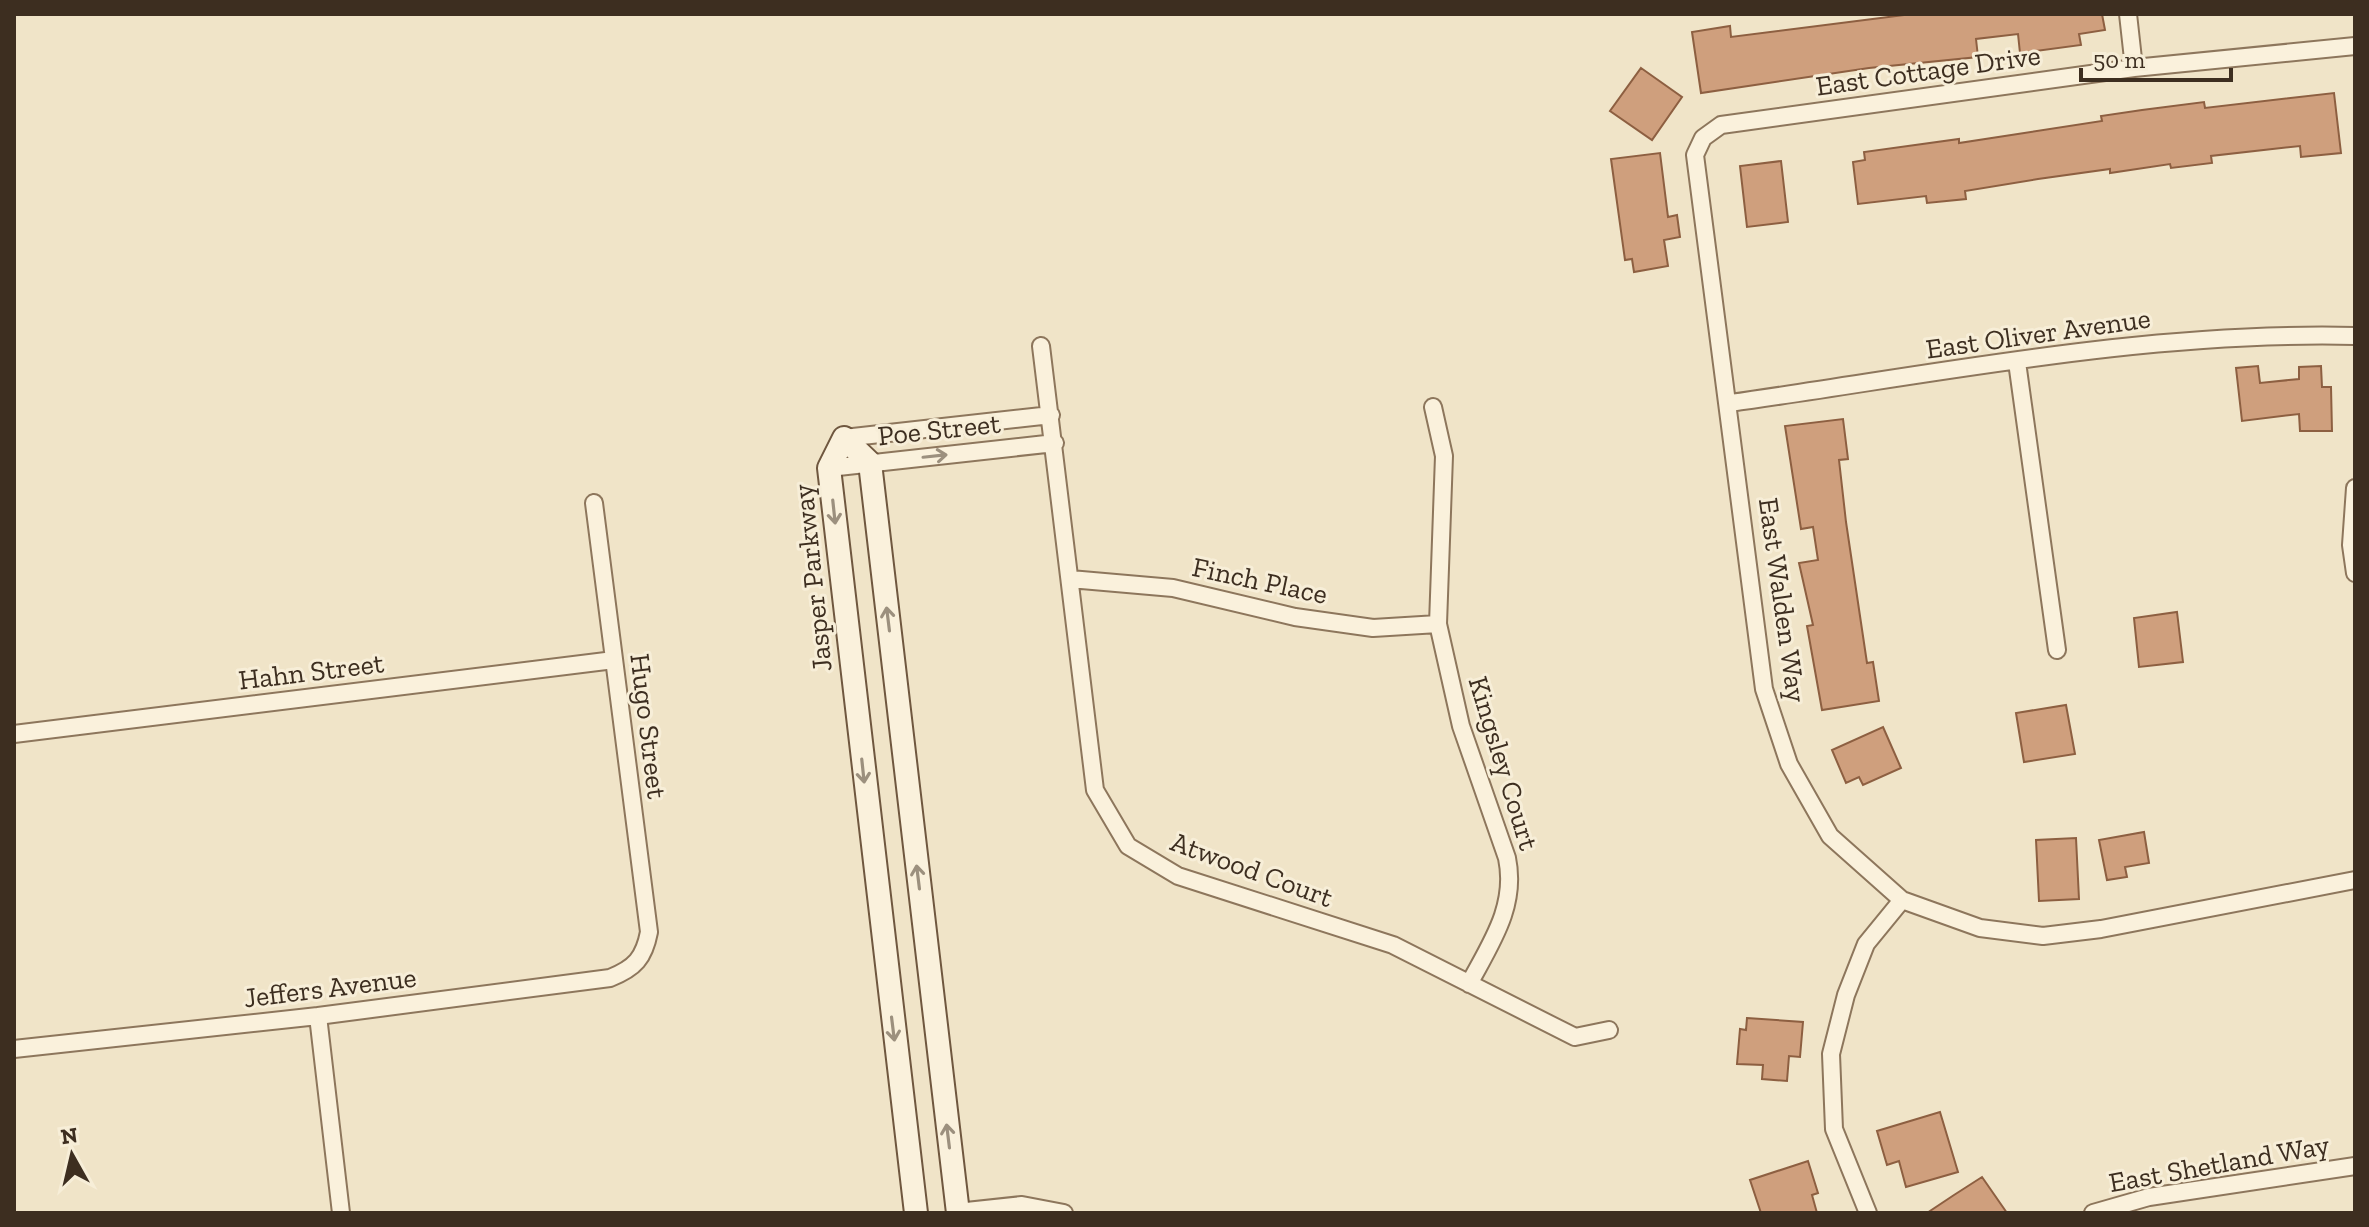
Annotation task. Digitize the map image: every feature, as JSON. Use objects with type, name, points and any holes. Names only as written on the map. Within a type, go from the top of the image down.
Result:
[{"type":"street","points":[[2128,14],[2134,68]]},
{"type":"street","name":"East Cottage Drive","points":[[1703,138],[1721,125],[2134,68],[2355,46]]},
{"type":"street","name":"East Walden Way","points":[[1703,138],[1695,155],[1730,403],[1764,689],[1789,764],[1830,836],[1902,900],[1980,928],[2043,936],[2101,929],[2355,880]]},
{"type":"street","name":"East Oliver Avenue","points":[[1730,403],[2174,340],[2270,334],[2355,336]]},
{"type":"street","name":"Atwood Court","points":[[1041,346],[1095,790],[1128,846],[1178,876],[1393,945],[1575,1037],[1609,1030]]},
{"type":"street","points":[[2017,362],[2057,650]]},
{"type":"street","name":"Kingsley Court","points":[[1433,407],[1444,456],[1438,624],[1461,726],[1507,858],[1512,881],[1504,918],[1469,984]]},
{"type":"street","name":"Poe Street","points":[[844,438],[1051,415]]},
{"type":"street","points":[[844,438],[870,463],[958,1212],[1022,1205],[1064,1213]]},
{"type":"street","name":"Jasper Parkway","points":[[844,438],[829,468],[916,1213]]},
{"type":"street","name":"Poe Street","points":[[829,468],[1055,443]]},
{"type":"street","points":[[2355,488],[2351,545],[2355,573]]},
{"type":"street","name":"Hugo Street","points":[[594,503],[649,932],[644,955]]},
{"type":"street","name":"Finch Place","points":[[1070,579],[1173,588],[1295,617],[1373,628],[1438,624]]},
{"type":"street","name":"Hahn Street","points":[[14,734],[614,660]]},
{"type":"street","points":[[1868,1213],[1834,1129],[1831,1054],[1846,995],[1866,944],[1902,900]]},
{"type":"street","name":"Jeffers Avenue","points":[[14,1049],[318,1016],[610,978],[629,970],[644,955]]},
{"type":"street","points":[[318,1016],[341,1213]]},
{"type":"street","name":"East Shetland Way","points":[[2093,1213],[2149,1197],[2355,1166]]},
{"type":"building","points":[[1912,14],[2102,14],[2105,30],[2079,34],[2081,45],[2020,53],[2018,34],[1976,39],[1978,57],[1869,68],[1701,93],[1692,32],[1730,26],[1731,37]]},
{"type":"building","points":[[1641,68],[1682,97],[1652,140],[1610,111]]},
{"type":"building","points":[[2334,93],[2341,153],[2301,157],[2300,146],[2211,156],[2212,163],[2171,168],[2170,164],[2110,173],[2110,169],[2038,179],[1965,191],[1966,199],[1927,203],[1926,196],[1858,204],[1853,162],[1865,160],[1864,152],[1959,139],[1959,143],[2102,121],[2101,116],[2204,102],[2205,108]]},
{"type":"building","points":[[1660,153],[1668,217],[1677,215],[1680,237],[1664,240],[1668,266],[1634,272],[1632,259],[1625,260],[1611,159]]},
{"type":"building","points":[[1781,161],[1788,222],[1747,227],[1740,166]]},
{"type":"building","points":[[2258,366],[2260,383],[2299,379],[2299,367],[2321,366],[2322,387],[2331,387],[2332,431],[2300,431],[2299,414],[2242,421],[2236,368]]},
{"type":"building","points":[[1843,419],[1848,459],[1839,460],[1846,522],[1867,663],[1873,662],[1879,701],[1822,710],[1807,626],[1813,625],[1799,563],[1818,560],[1813,527],[1801,529],[1785,426]]},
{"type":"building","points":[[2177,612],[2183,662],[2139,667],[2134,618]]},
{"type":"building","points":[[2066,705],[2075,754],[2024,762],[2016,713]]},
{"type":"building","points":[[1883,727],[1901,768],[1863,785],[1859,777],[1846,783],[1832,750]]},
{"type":"building","points":[[2144,832],[2149,863],[2125,867],[2127,877],[2107,880],[2099,840]]},
{"type":"building","points":[[2076,838],[2079,899],[2039,901],[2036,840]]},
{"type":"building","points":[[1747,1018],[1803,1022],[1800,1057],[1789,1056],[1787,1081],[1762,1079],[1763,1065],[1737,1064],[1740,1029],[1746,1030]]},
{"type":"building","points":[[1940,1112],[1958,1172],[1906,1187],[1899,1161],[1887,1165],[1877,1131]]},
{"type":"building","points":[[1808,1161],[1818,1193],[1812,1195],[1817,1213],[1761,1213],[1750,1180]]},
{"type":"building","points":[[1982,1177],[2007,1213],[1927,1213],[1954,1195]]}]
